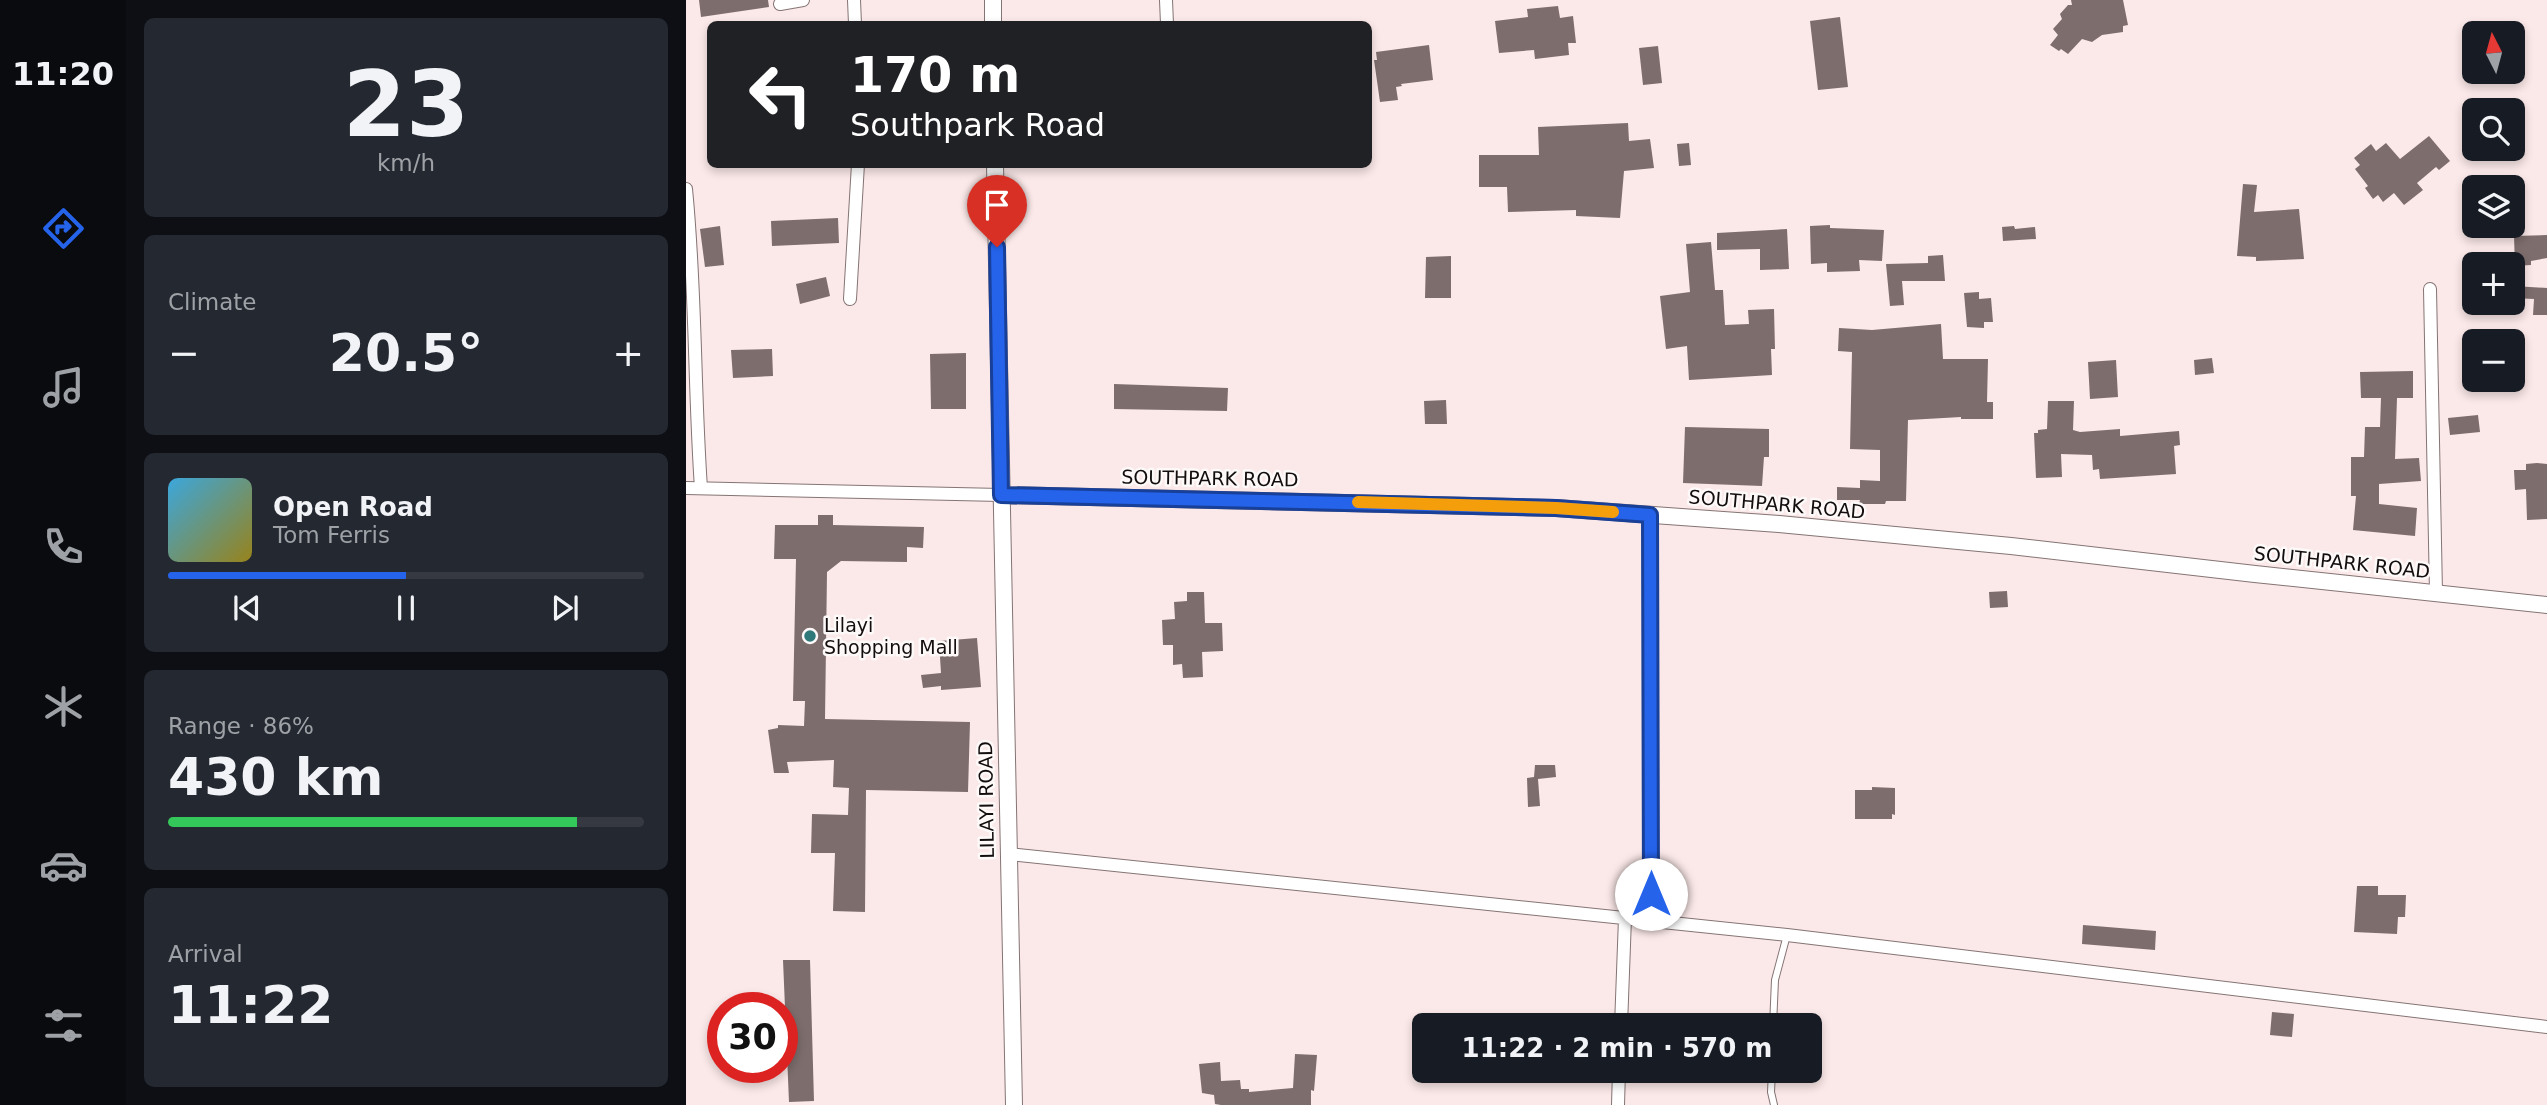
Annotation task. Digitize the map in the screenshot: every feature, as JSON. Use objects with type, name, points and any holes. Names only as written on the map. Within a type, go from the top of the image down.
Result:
[{"type":"street","points":[[780,4],[803,0]]},
{"type":"street","points":[[854,0],[855,21]]},
{"type":"street","points":[[993,0],[993,21]]},
{"type":"street","points":[[1166,0],[1167,21]]},
{"type":"street","points":[[850,299],[858,168]]},
{"type":"street","name":"LILAYI ROAD","points":[[995,168],[1014,1105]]},
{"type":"street","points":[[686,189],[701,488]]},
{"type":"street","points":[[2430,289],[2436,593]]},
{"type":"street","points":[[686,488],[1001,495]]},
{"type":"street","name":"SOUTHPARK ROAD","points":[[1001,495],[1556,508],[2011,546],[2547,604]]},
{"type":"street","points":[[1650,515],[1651,920]]},
{"type":"street","points":[[1008,854],[1651,920],[2547,1027]]},
{"type":"street","points":[[1621,1013],[1625,918]]},
{"type":"street","points":[[1618,1105],[1619,1083]]},
{"type":"lane","points":[[1774,1013],[1775,980],[1787,936]]},
{"type":"lane","points":[[1771,1083],[1774,1105]]},
{"type":"building","points":[[699,0],[768,0],[769,7],[701,17]]},
{"type":"building","points":[[2071,0],[2123,0],[2128,25],[2123,26],[2123,32],[2102,35],[2092,42],[2082,39],[2068,54],[2061,49],[2059,51],[2050,45],[2058,35],[2053,29],[2062,19],[2060,14],[2068,5],[2072,5]]},
{"type":"building","points":[[1558,6],[1560,18],[1573,16],[1576,43],[1568,43],[1569,55],[1535,59],[1534,50],[1499,53],[1495,21],[1528,17],[1527,9]]},
{"type":"building","points":[[1840,17],[1848,87],[1818,90],[1810,21]]},
{"type":"building","points":[[1429,45],[1433,80],[1401,84],[1402,86],[1396,87],[1398,100],[1380,102],[1374,60],[1377,60],[1376,52]]},
{"type":"building","points":[[1658,46],[1662,83],[1643,85],[1639,48]]},
{"type":"building","points":[[1628,123],[1629,141],[1650,139],[1654,168],[1624,171],[1620,218],[1576,216],[1576,210],[1508,212],[1507,187],[1479,187],[1479,155],[1539,155],[1538,127]]},
{"type":"building","points":[[2429,136],[2450,161],[2439,170],[2436,167],[2417,183],[2423,190],[2404,205],[2394,193],[2383,202],[2378,195],[2373,199],[2365,188],[2368,186],[2355,169],[2360,165],[2354,158],[2371,144],[2376,151],[2386,143],[2400,159]]},
{"type":"building","points":[[1689,143],[1691,165],[1679,166],[1677,144]]},
{"type":"building","points":[[2243,184],[2257,185],[2254,212],[2299,209],[2304,259],[2256,261],[2256,257],[2237,256]]},
{"type":"building","points":[[838,218],[839,243],[772,246],[771,221]]},
{"type":"building","points":[[1830,225],[1830,228],[1884,230],[1882,261],[1859,260],[1860,271],[1827,272],[1827,263],[1811,264],[1810,226]]},
{"type":"building","points":[[720,226],[724,265],[705,267],[700,229]]},
{"type":"building","points":[[2014,226],[2015,229],[2035,227],[2036,239],[2003,241],[2002,227]]},
{"type":"building","points":[[1787,229],[1789,269],[1760,270],[1760,249],[1717,250],[1717,233]]},
{"type":"building","points":[[2547,235],[2547,258],[2531,261],[2531,265],[2525,265],[2525,252],[2515,252],[2514,238],[2525,238],[2525,236]]},
{"type":"building","points":[[1711,242],[1715,290],[1723,290],[1725,325],[1749,324],[1748,310],[1774,309],[1775,349],[1771,349],[1772,375],[1689,380],[1687,346],[1666,349],[1660,296],[1690,292],[1686,244]]},
{"type":"building","points":[[1943,255],[1945,281],[1902,281],[1904,305],[1890,306],[1886,264],[1928,263],[1928,256]]},
{"type":"building","points":[[1451,256],[1451,298],[1425,298],[1426,257]]},
{"type":"building","points":[[826,277],[830,296],[800,304],[796,284]]},
{"type":"building","points":[[2525,287],[2547,288],[2547,315],[2533,315],[2534,299],[2525,299]]},
{"type":"building","points":[[1979,292],[1979,299],[1991,298],[1993,322],[1984,322],[1984,328],[1967,327],[1964,293]]},
{"type":"building","points":[[1941,324],[1943,359],[1988,359],[1987,402],[1993,402],[1993,419],[1961,417],[1908,420],[1906,501],[1859,504],[1860,500],[1837,500],[1837,487],[1860,488],[1860,480],[1880,481],[1880,450],[1850,449],[1852,352],[1838,351],[1839,328],[1872,330]]},
{"type":"building","points":[[772,349],[773,376],[733,378],[731,350]]},
{"type":"building","points":[[966,353],[966,409],[931,409],[930,354]]},
{"type":"building","points":[[2212,358],[2214,373],[2195,375],[2194,360]]},
{"type":"building","points":[[2116,360],[2118,397],[2090,399],[2088,362]]},
{"type":"building","points":[[2413,371],[2413,398],[2397,398],[2395,459],[2419,458],[2421,481],[2379,484],[2379,504],[2417,508],[2415,536],[2353,530],[2356,496],[2351,496],[2351,457],[2364,457],[2365,427],[2380,427],[2381,398],[2361,398],[2360,372]]},
{"type":"building","points":[[1114,384],[1228,388],[1227,411],[1114,409]]},
{"type":"building","points":[[1446,400],[1447,424],[1425,424],[1424,401]]},
{"type":"building","points":[[2048,401],[2074,401],[2073,430],[2080,432],[2120,429],[2120,436],[2179,431],[2180,445],[2174,446],[2176,474],[2100,479],[2099,469],[2093,470],[2092,455],[2061,454],[2062,477],[2036,478],[2034,433],[2047,429]]},
{"type":"building","points":[[2478,415],[2480,432],[2450,435],[2448,418]]},
{"type":"building","points":[[1685,427],[1769,429],[1769,457],[1764,457],[1762,486],[1683,483]]},
{"type":"building","points":[[2526,464],[2547,464],[2547,519],[2527,520],[2526,489],[2515,490],[2514,470],[2526,470]]},
{"type":"building","points":[[818,515],[833,515],[833,525],[924,527],[923,548],[907,547],[907,562],[841,561],[827,572],[825,719],[970,722],[968,792],[866,790],[865,912],[833,911],[835,853],[811,853],[812,814],[848,815],[849,788],[833,787],[834,760],[787,762],[789,773],[774,773],[768,730],[778,728],[778,725],[804,726],[805,701],[793,701],[796,559],[774,559],[775,525],[818,525]]},
{"type":"building","points":[[2007,591],[2008,607],[1990,608],[1989,592]]},
{"type":"building","points":[[1187,592],[1204,592],[1205,623],[1222,623],[1223,651],[1202,652],[1203,677],[1183,678],[1182,664],[1173,665],[1173,645],[1163,645],[1162,620],[1175,619],[1174,602],[1187,601]]},
{"type":"building","points":[[977,638],[981,687],[941,690],[941,686],[923,688],[921,675],[941,673],[939,641]]},
{"type":"building","points":[[1535,765],[1555,765],[1556,777],[1538,779],[1540,806],[1528,807],[1527,778],[1534,777]]},
{"type":"building","points":[[1872,787],[1895,788],[1895,815],[1892,814],[1892,819],[1855,819],[1855,790],[1872,790]]},
{"type":"building","points":[[2357,886],[2378,886],[2378,895],[2406,895],[2405,917],[2398,917],[2397,934],[2354,932]]},
{"type":"building","points":[[2083,925],[2156,931],[2155,950],[2082,944]]},
{"type":"building","points":[[783,960],[810,960],[814,1101],[789,1102],[788,1083],[798,1083],[798,992],[784,992]]},
{"type":"building","points":[[2272,1012],[2294,1014],[2292,1037],[2270,1035]]},
{"type":"building","points":[[1295,1054],[1317,1055],[1311,1105],[1221,1105],[1215,1104],[1214,1095],[1202,1093],[1199,1064],[1220,1062],[1221,1081],[1240,1080],[1241,1089],[1249,1089],[1249,1092],[1293,1088]]},
{"type":"slow traffic","points":[[1358,502],[1613,512]]},
{"type":"place","name":"Lilayi Shopping Mall","points":[[810,636]]},
{"type":"route","points":[[997,247],[1001,495],[1556,508],[1650,515],[1651,894]]}]
